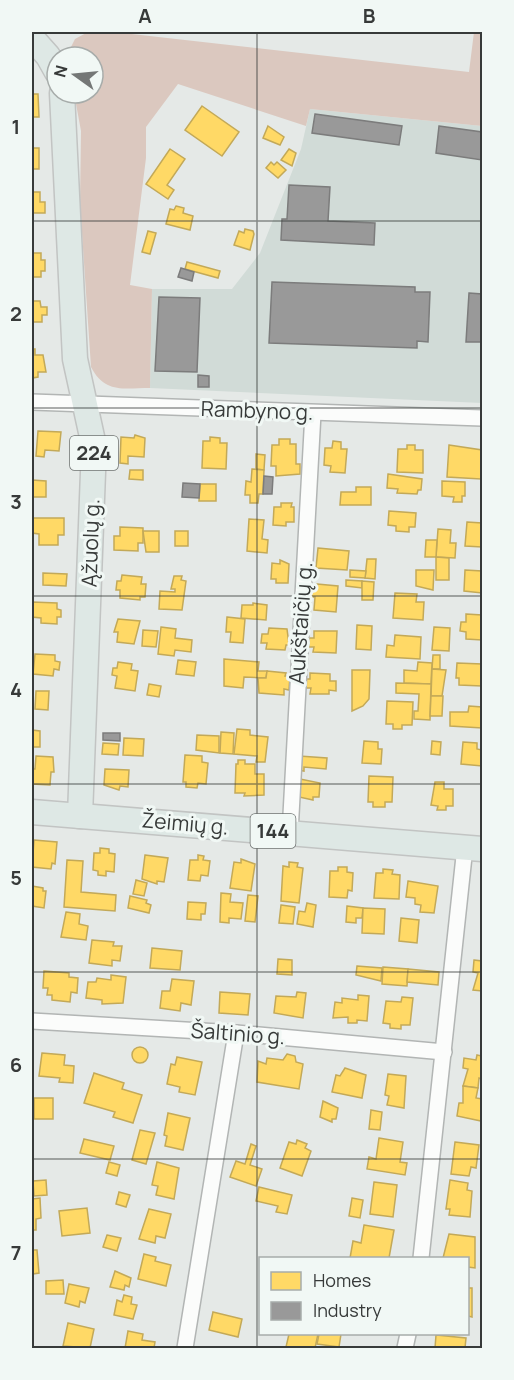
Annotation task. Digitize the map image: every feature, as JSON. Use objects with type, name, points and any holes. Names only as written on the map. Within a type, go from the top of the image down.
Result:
[{"type":"main road","points":[[34,43],[45,57]]},
{"type":"main road","name":"Ąžuolų g.","points":[[62,105],[70,297],[75,359],[94,446],[80,816]]},
{"type":"main road","name":"Žeimių g.","points":[[32,812],[474,848]]},
{"type":"street","name":"Rambyno g.","points":[[32,402],[85,406],[483,418]]},
{"type":"street","name":"Aukštaičių g.","points":[[290,833],[313,413]]},
{"type":"street","points":[[421,1257],[444,1052],[474,848]]},
{"type":"street","name":"Šaltinio g.","points":[[32,1021],[236,1033],[444,1052]]},
{"type":"street","points":[[185,1348],[236,1033]]},
{"type":"shaded area","points":[[88,32],[114,32],[469,72],[474,32],[482,32],[482,126],[310,109],[306,126],[178,84],[146,127],[146,158],[130,285],[152,289],[150,388],[116,388],[102,382],[91,367],[80,203],[81,131],[76,105],[105,105],[105,45],[72,45],[75,39]]},
{"type":"shaded area","points":[[310,109],[482,126],[482,403],[150,388],[152,289],[232,289],[260,253],[301,149]]},
{"type":"building: Homes","points":[[32,94],[38,94],[39,117],[32,117]]},
{"type":"building: Homes","points":[[202,106],[239,132],[222,156],[185,130]]},
{"type":"building: Homes","points":[[268,126],[284,137],[280,145],[263,138]]},
{"type":"building: Homes","points":[[32,138],[33,148],[39,148],[39,169],[32,169]]},
{"type":"building: Homes","points":[[170,149],[185,159],[167,185],[174,190],[168,199],[146,184]]},
{"type":"building: Homes","points":[[289,149],[296,153],[292,166],[281,160]]},
{"type":"building: Homes","points":[[271,162],[274,165],[277,162],[286,170],[278,178],[266,168]]},
{"type":"building: Homes","points":[[32,192],[40,192],[40,202],[45,202],[45,213],[32,213]]},
{"type":"building: Homes","points":[[176,206],[184,208],[183,213],[193,216],[190,230],[166,224],[170,209],[174,210]]},
{"type":"building: Homes","points":[[245,229],[253,231],[254,234],[250,250],[234,245],[239,231],[244,233]]},
{"type":"building: Homes","points":[[148,231],[156,233],[150,254],[142,252]]},
{"type":"building: Homes","points":[[32,253],[41,253],[41,260],[45,260],[45,271],[41,271],[41,277],[32,277]]},
{"type":"building: Homes","points":[[187,262],[220,271],[218,278],[185,269]]},
{"type":"building: Homes","points":[[32,301],[40,301],[41,307],[47,307],[47,315],[42,315],[42,322],[32,322]]},
{"type":"building: Homes","points":[[32,349],[35,349],[35,355],[43,355],[46,372],[38,372],[38,377],[32,378]]},
{"type":"building: Homes","points":[[38,431],[61,432],[59,451],[45,450],[44,457],[36,456]]},
{"type":"building: Homes","points":[[135,435],[145,438],[144,457],[128,456],[128,464],[120,463],[121,437],[134,438]]},
{"type":"building: Homes","points":[[210,437],[220,438],[220,443],[227,443],[226,469],[202,468],[203,441],[210,441]]},
{"type":"building: Homes","points":[[279,439],[290,439],[290,444],[296,444],[296,464],[300,464],[300,474],[276,476],[276,466],[271,466],[272,445],[279,445]]},
{"type":"building: Homes","points":[[333,441],[341,442],[341,449],[347,449],[345,473],[330,472],[331,466],[324,465],[325,448],[332,448]]},
{"type":"building: Homes","points":[[407,445],[415,445],[415,450],[423,450],[423,473],[397,472],[398,449],[407,449]]},
{"type":"building: Homes","points":[[449,445],[482,450],[481,479],[447,477]]},
{"type":"building: Homes","points":[[256,454],[265,455],[264,470],[256,469]]},
{"type":"building: Homes","points":[[252,469],[264,470],[263,494],[259,494],[258,503],[250,503],[250,495],[245,495],[246,481],[251,482]]},
{"type":"building: Homes","points":[[130,470],[143,470],[143,480],[129,479]]},
{"type":"building: Homes","points":[[388,474],[422,479],[421,490],[418,490],[417,494],[397,493],[398,489],[387,488]]},
{"type":"building: Homes","points":[[32,480],[46,481],[46,497],[32,497]]},
{"type":"building: Homes","points":[[442,481],[465,482],[465,496],[462,496],[462,502],[453,502],[454,497],[442,496]]},
{"type":"building: Homes","points":[[200,484],[216,484],[216,501],[199,501]]},
{"type":"building: Homes","points":[[356,487],[371,487],[371,505],[340,505],[341,492],[356,492]]},
{"type":"building: Homes","points":[[281,503],[292,503],[291,507],[294,507],[294,522],[286,522],[286,526],[273,525],[274,507],[281,507]]},
{"type":"building: Homes","points":[[389,511],[416,513],[415,527],[409,527],[409,532],[396,531],[396,526],[388,525]]},
{"type":"building: Homes","points":[[32,518],[64,518],[64,535],[58,535],[58,545],[39,545],[39,534],[32,533]]},
{"type":"building: Homes","points":[[249,519],[264,520],[262,539],[268,540],[267,553],[247,551]]},
{"type":"building: Homes","points":[[467,522],[482,523],[482,547],[465,546]]},
{"type":"building: Homes","points":[[120,527],[143,528],[143,543],[138,543],[138,551],[114,550],[114,536],[120,536]]},
{"type":"building: Homes","points":[[438,529],[451,530],[450,543],[456,543],[455,558],[436,557]]},
{"type":"building: Homes","points":[[143,531],[159,531],[159,552],[146,552]]},
{"type":"building: Homes","points":[[175,531],[188,531],[188,546],[175,546]]},
{"type":"building: Homes","points":[[426,540],[437,540],[436,557],[425,557]]},
{"type":"building: Homes","points":[[318,548],[349,551],[347,570],[316,568]]},
{"type":"building: Homes","points":[[436,557],[449,558],[449,580],[436,580]]},
{"type":"building: Homes","points":[[367,559],[376,559],[375,579],[365,578]]},
{"type":"building: Homes","points":[[280,560],[289,564],[288,583],[276,583],[276,579],[271,579],[272,563],[280,564]]},
{"type":"building: Homes","points":[[350,570],[366,571],[365,578],[350,577]]},
{"type":"building: Homes","points":[[416,570],[434,570],[433,590],[416,586]]},
{"type":"building: Homes","points":[[465,570],[482,571],[482,593],[464,591]]},
{"type":"building: Homes","points":[[43,573],[67,574],[66,586],[43,585]]},
{"type":"building: Homes","points":[[122,575],[142,577],[141,584],[146,584],[145,597],[140,597],[140,600],[120,598],[120,590],[116,590],[117,581],[121,581]]},
{"type":"building: Homes","points":[[174,576],[182,576],[181,580],[186,581],[182,610],[159,609],[160,591],[175,592],[175,589],[171,589]]},
{"type":"building: Homes","points":[[346,580],[362,581],[362,588],[346,586]]},
{"type":"building: Homes","points":[[362,581],[374,582],[373,600],[362,600]]},
{"type":"building: Homes","points":[[317,584],[338,586],[336,612],[314,610],[315,597],[311,597],[311,589],[316,589]]},
{"type":"building: Homes","points":[[395,593],[417,594],[416,602],[424,602],[423,620],[393,618]]},
{"type":"building: Homes","points":[[32,602],[57,603],[57,609],[61,610],[61,617],[57,617],[57,624],[41,623],[41,618],[32,617]]},
{"type":"building: Homes","points":[[253,603],[267,605],[266,620],[241,618],[242,605],[253,605]]},
{"type":"building: Homes","points":[[466,614],[482,615],[482,640],[466,639],[466,632],[460,631],[461,622],[466,622]]},
{"type":"building: Homes","points":[[227,617],[245,619],[243,643],[230,642],[231,632],[226,632]]},
{"type":"building: Homes","points":[[118,619],[140,621],[134,644],[117,642],[118,632],[114,632]]},
{"type":"building: Homes","points":[[357,625],[372,626],[371,650],[356,649]]},
{"type":"building: Homes","points":[[161,627],[176,629],[175,638],[192,640],[191,652],[175,650],[174,656],[158,654]]},
{"type":"building: Homes","points":[[434,627],[450,628],[449,651],[432,650]]},
{"type":"building: Homes","points":[[269,628],[287,629],[289,645],[286,645],[285,650],[266,649],[267,643],[261,643],[262,634],[268,634]]},
{"type":"building: Homes","points":[[143,630],[158,631],[156,647],[142,646]]},
{"type":"building: Homes","points":[[314,631],[337,631],[336,653],[313,652],[314,647],[309,647],[309,638],[314,638]]},
{"type":"building: Homes","points":[[395,635],[421,637],[420,659],[386,657],[387,645],[394,646]]},
{"type":"building: Homes","points":[[35,654],[55,655],[55,661],[60,662],[59,670],[54,669],[53,676],[33,674]]},
{"type":"building: Homes","points":[[433,655],[440,655],[440,669],[432,669]]},
{"type":"building: Homes","points":[[224,659],[259,662],[258,671],[267,671],[266,678],[244,677],[243,688],[224,686]]},
{"type":"building: Homes","points":[[178,660],[196,662],[194,676],[176,674]]},
{"type":"building: Homes","points":[[118,662],[132,664],[131,670],[138,671],[135,691],[115,688],[117,676],[112,675],[113,668],[117,668]]},
{"type":"building: Homes","points":[[418,662],[432,663],[431,684],[404,683],[404,670],[417,671]]},
{"type":"building: Homes","points":[[457,663],[482,664],[482,686],[459,685],[459,678],[456,678]]},
{"type":"building: Homes","points":[[432,669],[446,670],[442,696],[431,696]]},
{"type":"building: Homes","points":[[352,670],[370,670],[369,699],[363,706],[352,711]]},
{"type":"building: Homes","points":[[267,671],[286,673],[285,676],[290,676],[289,690],[284,689],[284,695],[259,693],[258,678],[266,678]]},
{"type":"building: Homes","points":[[310,673],[330,674],[330,681],[336,681],[336,691],[329,690],[329,694],[310,694],[311,688],[305,688],[306,679],[310,679]]},
{"type":"building: Homes","points":[[396,683],[431,684],[430,720],[414,719],[414,711],[418,711],[419,694],[396,693]]},
{"type":"building: Homes","points":[[149,684],[161,686],[159,697],[147,695]]},
{"type":"building: Homes","points":[[36,691],[49,691],[48,710],[35,709]]},
{"type":"building: Homes","points":[[431,696],[443,696],[442,716],[430,716]]},
{"type":"building: Homes","points":[[387,701],[413,702],[412,725],[402,725],[402,729],[393,729],[393,724],[386,724]]},
{"type":"building: Homes","points":[[469,706],[482,707],[482,728],[450,726],[450,712],[468,712]]},
{"type":"building: Homes","points":[[237,729],[250,730],[250,735],[268,737],[265,762],[256,762],[257,756],[234,754]]},
{"type":"building: Homes","points":[[32,730],[40,731],[40,747],[32,747]]},
{"type":"building: Homes","points":[[221,732],[234,733],[233,754],[220,753]]},
{"type":"building: Homes","points":[[197,735],[219,736],[219,753],[196,750]]},
{"type":"building: Homes","points":[[124,738],[144,739],[143,756],[123,755]]},
{"type":"building: Homes","points":[[364,741],[378,742],[378,749],[382,749],[381,764],[362,763]]},
{"type":"building: Homes","points":[[432,741],[441,742],[440,755],[431,754]]},
{"type":"building: Homes","points":[[463,742],[477,743],[477,749],[482,750],[482,766],[461,764]]},
{"type":"building: Homes","points":[[103,743],[119,744],[118,755],[102,754]]},
{"type":"building: Homes","points":[[185,755],[202,756],[202,762],[208,763],[206,784],[198,783],[197,788],[186,787],[186,782],[183,782]]},
{"type":"building: Homes","points":[[36,756],[53,757],[54,772],[51,772],[50,785],[32,784],[32,769],[35,769]]},
{"type":"building: Homes","points":[[299,756],[327,758],[326,769],[304,767],[304,771],[298,770]]},
{"type":"building: Homes","points":[[238,760],[245,760],[245,764],[255,764],[255,774],[264,774],[264,795],[244,796],[245,793],[235,793]]},
{"type":"building: Homes","points":[[105,769],[129,770],[128,787],[120,786],[119,790],[104,785]]},
{"type":"building: Homes","points":[[369,776],[393,777],[392,802],[385,802],[385,807],[373,807],[373,802],[368,802]]},
{"type":"building: Homes","points":[[300,779],[320,783],[319,797],[313,797],[313,800],[299,797]]},
{"type":"building: Homes","points":[[435,782],[444,782],[444,789],[453,789],[453,806],[446,806],[446,810],[437,810],[438,806],[431,805]]},
{"type":"building: Homes","points":[[34,840],[57,842],[55,864],[52,863],[51,869],[32,867]]},
{"type":"building: Homes","points":[[100,848],[109,849],[109,853],[115,854],[114,872],[106,871],[106,876],[98,875],[98,871],[93,870],[94,853],[100,853]]},
{"type":"building: Homes","points":[[145,855],[168,858],[164,882],[157,881],[157,884],[142,879]]},
{"type":"building: Homes","points":[[198,855],[204,856],[203,860],[210,861],[208,876],[201,875],[200,881],[188,880],[190,860],[198,860]]},
{"type":"building: Homes","points":[[241,859],[255,864],[251,891],[230,888],[234,862],[241,863]]},
{"type":"building: Homes","points":[[67,860],[83,861],[81,892],[116,895],[115,911],[64,907]]},
{"type":"building: Homes","points":[[289,862],[298,863],[297,867],[303,868],[299,903],[281,901],[283,866],[289,867]]},
{"type":"building: Homes","points":[[338,867],[347,867],[347,872],[353,873],[352,891],[348,890],[347,898],[329,897],[330,871],[338,871]]},
{"type":"building: Homes","points":[[383,869],[393,870],[392,874],[400,875],[399,899],[374,898],[376,873],[383,873]]},
{"type":"building: Homes","points":[[136,880],[147,883],[144,896],[133,894]]},
{"type":"building: Homes","points":[[408,881],[438,886],[434,913],[420,912],[421,905],[415,904],[415,898],[406,897]]},
{"type":"building: Homes","points":[[32,886],[43,888],[43,891],[46,891],[44,908],[32,906]]},
{"type":"building: Homes","points":[[221,893],[231,894],[230,902],[243,903],[241,919],[229,918],[229,923],[220,922]]},
{"type":"building: Homes","points":[[248,895],[258,896],[255,922],[245,921]]},
{"type":"building: Homes","points":[[130,896],[147,900],[146,903],[151,905],[149,913],[128,908]]},
{"type":"building: Homes","points":[[188,902],[206,903],[205,914],[201,914],[201,920],[187,919]]},
{"type":"building: Homes","points":[[307,903],[316,905],[313,927],[297,924],[299,911],[305,912]]},
{"type":"building: Homes","points":[[281,905],[295,907],[293,924],[279,923]]},
{"type":"building: Homes","points":[[347,906],[363,908],[362,918],[356,918],[356,923],[346,922]]},
{"type":"building: Homes","points":[[363,908],[385,909],[384,934],[362,933]]},
{"type":"building: Homes","points":[[66,912],[80,914],[79,924],[88,926],[86,940],[61,937]]},
{"type":"building: Homes","points":[[401,918],[419,920],[417,943],[399,941]]},
{"type":"building: Homes","points":[[92,940],[114,942],[113,946],[122,946],[120,961],[112,960],[112,966],[89,963]]},
{"type":"building: Homes","points":[[152,948],[182,951],[180,970],[150,968]]},
{"type":"building: Homes","points":[[278,959],[292,960],[292,975],[277,974]]},
{"type":"building: Homes","points":[[474,960],[482,961],[482,991],[473,990],[478,973],[473,972]]},
{"type":"building: Homes","points":[[357,966],[382,968],[381,981],[356,975]]},
{"type":"building: Homes","points":[[383,967],[408,969],[407,986],[382,984]]},
{"type":"building: Homes","points":[[408,969],[439,972],[438,985],[407,982]]},
{"type":"building: Homes","points":[[44,971],[69,973],[69,977],[78,978],[77,993],[71,992],[70,1002],[52,1000],[52,995],[47,995],[48,988],[43,988]]},
{"type":"building: Homes","points":[[111,975],[126,977],[123,1003],[102,1004],[102,1000],[86,998],[88,982],[96,982],[97,978],[111,980]]},
{"type":"building: Homes","points":[[172,979],[194,981],[191,1005],[181,1003],[180,1011],[160,1008],[162,991],[170,991]]},
{"type":"building: Homes","points":[[220,992],[250,994],[248,1015],[219,1013]]},
{"type":"building: Homes","points":[[297,992],[306,993],[303,1018],[274,1013],[276,996],[296,997]]},
{"type":"building: Homes","points":[[358,995],[369,996],[367,1021],[357,1020],[357,1023],[348,1023],[348,1017],[333,1018],[335,1002],[342,1003],[342,998],[358,1000]]},
{"type":"building: Homes","points":[[402,997],[413,998],[410,1025],[401,1025],[401,1029],[390,1028],[390,1024],[383,1023],[386,1001],[401,1002]]},
{"type":"building: Homes","points":[[137,1047],[143,1047],[148,1055],[146,1061],[137,1063],[132,1058],[132,1052]]},
{"type":"building: Homes","points":[[42,1053],[65,1055],[64,1065],[74,1066],[73,1083],[59,1082],[60,1078],[39,1076]]},
{"type":"building: Homes","points":[[287,1054],[295,1056],[296,1062],[303,1064],[299,1089],[257,1082],[258,1061],[266,1064],[267,1058],[283,1060]]},
{"type":"building: Homes","points":[[477,1055],[482,1056],[482,1079],[479,1078],[478,1088],[463,1086],[468,1069],[463,1068],[464,1058],[476,1060]]},
{"type":"building: Homes","points":[[177,1057],[202,1062],[195,1095],[179,1092],[180,1087],[167,1084],[171,1064],[175,1065]]},
{"type":"building: Homes","points":[[345,1068],[366,1075],[362,1098],[332,1092],[336,1075],[340,1076]]},
{"type":"building: Homes","points":[[94,1073],[124,1083],[122,1089],[142,1095],[133,1123],[113,1117],[115,1112],[84,1103]]},
{"type":"building: Homes","points":[[388,1074],[406,1076],[404,1108],[387,1105],[389,1096],[385,1095]]},
{"type":"building: Homes","points":[[463,1086],[478,1088],[476,1098],[482,1099],[481,1121],[457,1116],[459,1103],[463,1103]]},
{"type":"building: Homes","points":[[34,1098],[53,1098],[53,1119],[34,1119]]},
{"type":"building: Homes","points":[[323,1101],[338,1108],[336,1119],[332,1119],[332,1122],[320,1117]]},
{"type":"building: Homes","points":[[371,1110],[382,1112],[380,1130],[369,1129]]},
{"type":"building: Homes","points":[[168,1113],[190,1118],[183,1150],[165,1146],[167,1136],[164,1135]]},
{"type":"building: Homes","points":[[140,1130],[155,1133],[146,1164],[132,1160]]},
{"type":"building: Homes","points":[[379,1138],[403,1142],[400,1162],[407,1163],[405,1175],[367,1169],[369,1157],[376,1159]]},
{"type":"building: Homes","points":[[84,1139],[114,1146],[110,1160],[80,1153]]},
{"type":"building: Homes","points":[[297,1140],[307,1144],[305,1148],[311,1151],[302,1176],[280,1168],[289,1142],[296,1144]]},
{"type":"building: Homes","points":[[455,1142],[479,1145],[476,1168],[471,1167],[469,1176],[451,1174]]},
{"type":"building: Homes","points":[[251,1144],[256,1146],[250,1165],[262,1169],[256,1186],[230,1177],[236,1161],[245,1164]]},
{"type":"building: Homes","points":[[109,1162],[120,1165],[117,1176],[106,1173]]},
{"type":"building: Homes","points":[[157,1162],[179,1168],[174,1199],[156,1195],[158,1186],[152,1185]]},
{"type":"building: Homes","points":[[46,1180],[47,1195],[34,1196],[33,1181]]},
{"type":"building: Homes","points":[[450,1180],[468,1183],[467,1190],[472,1191],[470,1217],[449,1215],[450,1209],[446,1209]]},
{"type":"building: Homes","points":[[374,1182],[397,1185],[393,1217],[370,1214]]},
{"type":"building: Homes","points":[[259,1187],[292,1195],[287,1214],[276,1212],[278,1206],[256,1201]]},
{"type":"building: Homes","points":[[119,1192],[130,1195],[126,1207],[116,1204]]},
{"type":"building: Homes","points":[[40,1198],[41,1218],[36,1219],[36,1230],[32,1230],[32,1199]]},
{"type":"building: Homes","points":[[352,1198],[363,1200],[360,1218],[349,1216]]},
{"type":"building: Homes","points":[[87,1208],[90,1233],[62,1236],[59,1211]]},
{"type":"building: Homes","points":[[149,1209],[171,1214],[165,1238],[156,1236],[155,1243],[139,1239]]},
{"type":"building: Homes","points":[[364,1225],[394,1230],[389,1257],[350,1257],[353,1241],[361,1243]]},
{"type":"building: Homes","points":[[449,1234],[475,1237],[475,1268],[469,1267],[469,1257],[443,1257]]},
{"type":"building: Homes","points":[[107,1235],[121,1238],[117,1251],[103,1247]]},
{"type":"building: Homes","points":[[32,1250],[37,1250],[39,1273],[33,1274],[32,1277]]},
{"type":"building: Homes","points":[[144,1254],[156,1257],[155,1261],[171,1265],[166,1286],[138,1279]]},
{"type":"building: Homes","points":[[115,1271],[131,1278],[129,1287],[125,1285],[124,1290],[110,1287]]},
{"type":"building: Homes","points":[[63,1280],[64,1294],[46,1294],[46,1281]]},
{"type":"building: Homes","points":[[69,1284],[89,1288],[85,1303],[80,1301],[79,1307],[65,1303]]},
{"type":"building: Homes","points":[[469,1288],[472,1288],[472,1317],[469,1316]]},
{"type":"building: Homes","points":[[124,1295],[132,1297],[131,1304],[137,1305],[133,1319],[114,1315],[117,1300],[122,1302]]},
{"type":"building: Homes","points":[[213,1312],[242,1319],[238,1337],[209,1330]]},
{"type":"building: Homes","points":[[68,1323],[94,1329],[90,1348],[63,1346]]},
{"type":"building: Homes","points":[[128,1331],[143,1334],[142,1340],[155,1342],[154,1348],[125,1348]]},
{"type":"building: Homes","points":[[289,1335],[318,1335],[315,1348],[286,1347]]},
{"type":"building: Homes","points":[[319,1335],[341,1335],[339,1347],[317,1344]]},
{"type":"building: Homes","points":[[436,1335],[466,1338],[465,1348],[435,1348]]},
{"type":"building: Industry","points":[[315,114],[402,126],[399,145],[312,133]]},
{"type":"building: Industry","points":[[439,126],[482,132],[482,160],[436,153]]},
{"type":"building: Industry","points":[[289,185],[330,187],[328,221],[375,223],[374,245],[281,240],[282,219],[287,219]]},
{"type":"building: Industry","points":[[181,268],[194,272],[192,281],[178,277]]},
{"type":"building: Industry","points":[[272,282],[415,287],[415,292],[430,292],[428,342],[417,341],[417,348],[269,343]]},
{"type":"building: Industry","points":[[469,293],[482,294],[482,342],[466,342]]},
{"type":"building: Industry","points":[[159,297],[200,298],[197,372],[155,371]]},
{"type":"building: Industry","points":[[198,375],[209,376],[209,387],[198,387]]},
{"type":"building: Industry","points":[[264,476],[273,477],[272,494],[263,494]]},
{"type":"building: Industry","points":[[183,483],[200,484],[199,498],[182,497]]},
{"type":"building: Industry","points":[[103,733],[120,733],[120,741],[103,740]]}]
